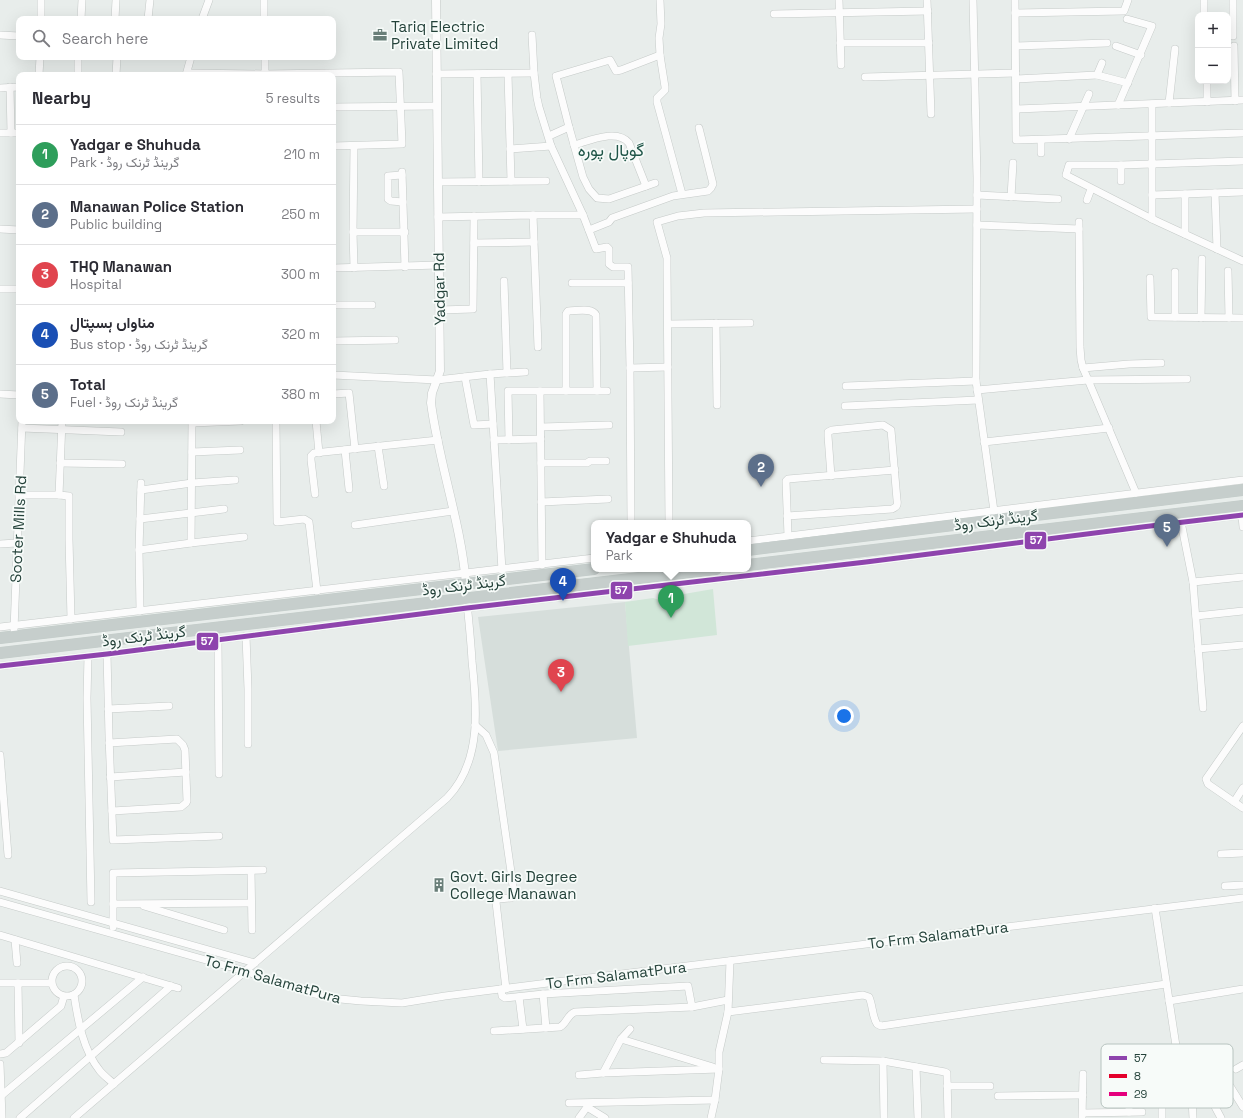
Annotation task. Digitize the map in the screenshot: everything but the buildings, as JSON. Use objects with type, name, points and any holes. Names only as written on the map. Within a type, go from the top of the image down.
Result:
[{"type":"highway","name":"گرینڈ ٹرنک روڈ","points":[[751,550],[1243,490]]},
{"type":"highway","name":"گرینڈ ٹرنک روڈ","points":[[751,565],[772,568],[1141,522],[1176,520],[1243,512]]},
{"type":"highway","name":"گرینڈ ٹرنک روڈ","points":[[0,638],[14,631],[466,579],[591,569]]},
{"type":"highway","name":"گرینڈ ٹرنک روڈ","points":[[0,653],[532,596],[667,572]]},
{"type":"street","points":[[41,0],[41,16]]},
{"type":"street","points":[[81,16],[82,0]]},
{"type":"street","points":[[115,16],[116,0]]},
{"type":"street","points":[[148,16],[150,0]]},
{"type":"street","points":[[203,16],[209,0]]},
{"type":"street","points":[[264,0],[264,16]]},
{"type":"street","name":"Yadgar Rd","points":[[436,0],[440,371],[432,393],[431,403],[460,541],[466,579]]},
{"type":"street","points":[[660,0],[660,55],[666,87],[658,98],[657,102],[682,194]]},
{"type":"street","points":[[839,0],[841,65]]},
{"type":"street","points":[[927,0],[931,114]]},
{"type":"street","points":[[973,0],[977,195],[976,381],[994,511]]},
{"type":"street","points":[[1015,0],[1016,140],[1243,133]]},
{"type":"street","points":[[1015,13],[1124,11],[1128,0]]},
{"type":"street","points":[[1204,0],[1204,12]]},
{"type":"street","points":[[1233,0],[1233,36]]},
{"type":"street","points":[[774,14],[928,11]]},
{"type":"street","points":[[1118,105],[1141,55],[1152,26],[1127,19]]},
{"type":"street","points":[[0,35],[16,36]]},
{"type":"street","points":[[532,35],[537,98],[551,146],[584,215],[596,249],[607,247],[609,249],[608,264],[613,267],[628,267],[631,520]]},
{"type":"street","points":[[840,44],[929,43]]},
{"type":"street","points":[[1016,46],[1107,44]]},
{"type":"street","points":[[1116,46],[1141,55]]},
{"type":"street","points":[[1234,46],[1235,101]]},
{"type":"street","points":[[1169,103],[1175,49]]},
{"type":"street","points":[[655,183],[609,199],[596,198],[589,189],[583,176],[556,76],[610,60],[616,71],[621,70],[660,55]]},
{"type":"street","points":[[38,72],[40,60]]},
{"type":"street","points":[[78,60],[78,72]]},
{"type":"street","points":[[116,72],[117,60]]},
{"type":"street","points":[[187,72],[190,60]]},
{"type":"street","points":[[265,60],[265,72]]},
{"type":"street","points":[[1097,75],[1102,63]]},
{"type":"street","points":[[336,73],[399,72],[402,144],[336,146]]},
{"type":"street","points":[[436,74],[534,73]]},
{"type":"street","points":[[477,74],[479,182]]},
{"type":"street","points":[[508,74],[511,181]]},
{"type":"street","points":[[865,78],[974,74],[1016,76],[1097,75],[1128,83]]},
{"type":"street","points":[[1207,84],[1207,102]]},
{"type":"street","points":[[0,88],[16,87]]},
{"type":"street","points":[[10,88],[11,133]]},
{"type":"street","points":[[1069,139],[1089,94]]},
{"type":"street","points":[[1016,109],[1243,100]]},
{"type":"street","points":[[1152,104],[1152,218]]},
{"type":"street","points":[[336,107],[437,106]]},
{"type":"street","points":[[548,136],[569,127]]},
{"type":"street","points":[[589,230],[610,222],[612,218],[673,196],[708,191],[713,184],[699,128]]},
{"type":"street","points":[[0,133],[16,133]]},
{"type":"street","points":[[574,145],[604,137],[620,136],[626,138],[629,142],[646,186]]},
{"type":"street","points":[[1041,140],[1041,153]]},
{"type":"street","points":[[354,146],[354,268]]},
{"type":"street","points":[[510,149],[551,146]]},
{"type":"street","points":[[1243,161],[1069,165],[1066,175],[1092,189],[1243,261]]},
{"type":"street","points":[[1010,197],[1013,162]]},
{"type":"street","points":[[1121,165],[1121,181]]},
{"type":"street","points":[[403,202],[391,201],[388,199],[388,176],[402,174],[405,232],[405,267]]},
{"type":"street","points":[[438,182],[546,181]]},
{"type":"street","points":[[1087,200],[1092,189]]},
{"type":"street","points":[[1152,195],[1243,192]]},
{"type":"street","points":[[1215,193],[1217,249]]},
{"type":"street","points":[[1185,194],[1185,234]]},
{"type":"street","points":[[977,195],[1058,199]]},
{"type":"street","points":[[669,520],[667,258],[657,222],[678,216],[704,213],[977,210]]},
{"type":"street","points":[[533,215],[538,347]]},
{"type":"street","points":[[438,217],[584,215]]},
{"type":"street","points":[[440,310],[473,309],[474,216]]},
{"type":"street","points":[[977,225],[1079,225],[1081,360],[1083,368],[1136,493]]},
{"type":"street","points":[[0,229],[16,230]]},
{"type":"street","points":[[353,232],[405,232]]},
{"type":"street","points":[[474,243],[534,242]]},
{"type":"street","points":[[1201,318],[1202,259]]},
{"type":"street","points":[[336,268],[439,265]]},
{"type":"street","points":[[1228,271],[1229,318]]},
{"type":"street","points":[[1175,272],[1175,317]]},
{"type":"street","points":[[1150,278],[1151,317],[1243,318]]},
{"type":"street","points":[[504,281],[507,373]]},
{"type":"street","points":[[572,283],[628,283]]},
{"type":"street","points":[[0,289],[16,289]]},
{"type":"street","points":[[336,305],[372,305]]},
{"type":"street","points":[[566,391],[566,314],[568,311],[591,310],[595,312],[596,315],[597,391]]},
{"type":"street","points":[[716,323],[717,405]]},
{"type":"street","points":[[668,324],[750,323]]},
{"type":"street","points":[[336,341],[395,340]]},
{"type":"street","points":[[1083,368],[1161,363]]},
{"type":"street","points":[[630,368],[668,367]]},
{"type":"street","points":[[336,376],[438,380],[490,374],[525,372]]},
{"type":"street","points":[[490,374],[502,570]]},
{"type":"street","points":[[465,377],[474,425],[493,424]]},
{"type":"street","points":[[977,390],[1088,380],[1187,379]]},
{"type":"street","points":[[846,386],[976,381]]},
{"type":"street","points":[[510,440],[508,391],[606,391]]},
{"type":"street","points":[[540,391],[542,565]]},
{"type":"street","points":[[336,394],[349,393],[354,449]]},
{"type":"street","points":[[0,394],[16,395]]},
{"type":"street","points":[[845,406],[978,400]]},
{"type":"street","points":[[59,495],[62,424]]},
{"type":"street","points":[[191,543],[192,424]]},
{"type":"street","points":[[276,424],[277,522],[304,519],[309,522],[317,591]]},
{"type":"street","points":[[316,424],[319,453]]},
{"type":"street","points":[[22,425],[121,432]]},
{"type":"street","name":"Sooter Mills Rd","points":[[14,631],[22,425]]},
{"type":"street","points":[[541,427],[609,425]]},
{"type":"street","points":[[787,516],[895,508],[898,500],[892,432],[890,429],[883,425],[832,430],[828,432],[831,476]]},
{"type":"street","points":[[984,442],[1109,428]]},
{"type":"street","points":[[494,440],[541,439]]},
{"type":"street","points":[[314,494],[311,456],[314,453],[438,440]]},
{"type":"street","points":[[378,446],[384,486]]},
{"type":"street","points":[[192,452],[240,450]]},
{"type":"street","points":[[345,450],[350,489]]},
{"type":"street","points":[[541,464],[606,461]]},
{"type":"street","points":[[60,463],[122,464]]},
{"type":"street","points":[[788,536],[786,481],[895,470]]},
{"type":"street","points":[[140,611],[139,550],[141,487],[235,480]]},
{"type":"street","points":[[751,540],[1243,480]]},
{"type":"street","points":[[19,495],[69,496],[68,539],[71,619]]},
{"type":"street","points":[[541,502],[608,499]]},
{"type":"street","points":[[140,520],[224,509]]},
{"type":"street","points":[[355,525],[453,511]]},
{"type":"street","points":[[1243,512],[1243,527]]},
{"type":"street","points":[[1176,520],[1193,582],[1203,708]]},
{"type":"street","points":[[139,550],[244,537]]},
{"type":"street","points":[[0,544],[17,543]]},
{"type":"street","points":[[0,627],[14,631],[71,619],[140,611],[317,591],[466,579],[502,570],[591,558]]},
{"type":"street","points":[[751,570],[772,568]]},
{"type":"street","points":[[532,596],[738,572]]},
{"type":"street","points":[[1193,582],[1243,577]]},
{"type":"street","points":[[0,666],[218,640],[467,603],[475,692],[475,725],[472,750],[464,772],[454,791],[74,1118]]},
{"type":"street","points":[[1196,616],[1243,611]]},
{"type":"street","points":[[246,636],[248,744]]},
{"type":"street","points":[[218,640],[219,774]]},
{"type":"street","points":[[1198,649],[1243,645]]},
{"type":"street","points":[[108,654],[108,709],[113,840],[219,836]]},
{"type":"street","points":[[88,656],[87,698],[91,902]]},
{"type":"street","points":[[108,709],[169,706]]},
{"type":"street","points":[[475,725],[486,736],[494,753],[514,893],[514,896],[511,898],[498,899],[496,902],[503,998],[543,994],[688,986],[692,1007]]},
{"type":"street","points":[[1243,726],[1206,779],[1208,784],[1243,808]]},
{"type":"street","points":[[109,743],[177,739],[183,745],[185,750],[186,772],[187,801],[184,806],[112,811]]},
{"type":"street","points":[[0,755],[8,855]]},
{"type":"street","points":[[110,777],[186,772]]},
{"type":"street","points":[[1234,802],[1243,788]]},
{"type":"street","points":[[1221,854],[1243,853]]},
{"type":"street","points":[[252,870],[252,930]]},
{"type":"street","points":[[112,933],[113,873],[263,870]]},
{"type":"street","points":[[1225,886],[1243,885]]},
{"type":"street","points":[[0,891],[255,963]]},
{"type":"street","name":"To Frm SalamatPura","points":[[0,902],[245,971],[286,986],[330,998],[402,1003],[445,996],[1243,898]]},
{"type":"street","points":[[113,904],[252,903]]},
{"type":"street","points":[[136,904],[224,930]]},
{"type":"street","points":[[1155,908],[1176,1044]]},
{"type":"street","points":[[0,935],[175,987],[91,1056],[20,1118]]},
{"type":"street","points":[[15,940],[17,963]]},
{"type":"street","points":[[71,966],[74,957]]},
{"type":"street","points":[[711,1118],[719,1069],[719,1052],[728,1012],[730,961]]},
{"type":"street","points":[[71,966],[78,970],[82,977],[82,986],[74,995],[64,996],[54,990],[51,983],[53,974],[58,967],[71,966]]},
{"type":"street","points":[[2,1095],[143,977]]},
{"type":"street","points":[[18,983],[19,1043]]},
{"type":"street","points":[[0,984],[51,983]]},
{"type":"street","points":[[728,1012],[863,994],[869,997],[874,1020],[881,1026],[1166,984]]},
{"type":"street","points":[[1169,1001],[1243,989]]},
{"type":"street","points":[[543,994],[546,1028]]},
{"type":"street","points":[[74,995],[80,1030],[91,1056],[100,1072],[114,1084]]},
{"type":"street","points":[[0,1054],[6,1054],[61,1006],[64,996]]},
{"type":"street","points":[[519,997],[523,1029]]},
{"type":"street","points":[[494,1032],[560,1027],[569,1015],[575,1012],[692,1007],[728,1000]]},
{"type":"street","points":[[603,1073],[621,1039],[630,1029]]},
{"type":"street","points":[[621,1039],[719,1069]]},
{"type":"street","points":[[824,1060],[883,1061],[945,1072],[948,1076],[948,1118]]},
{"type":"street","points":[[883,1061],[884,1118]]},
{"type":"street","points":[[0,1064],[2,1118]]},
{"type":"street","points":[[1236,1069],[1243,1065]]},
{"type":"street","points":[[916,1067],[918,1118]]},
{"type":"street","points":[[579,1075],[719,1069]]},
{"type":"street","points":[[1083,1074],[1083,1115],[1142,1112]]},
{"type":"street","points":[[948,1086],[990,1086]]},
{"type":"street","points":[[1233,1091],[1243,1107]]},
{"type":"street","points":[[998,1096],[1083,1095]]},
{"type":"street","points":[[569,1103],[715,1100]]},
{"type":"street","points":[[579,1118],[587,1107],[605,1118]]},
{"type":"street","points":[[1192,1108],[1193,1118]]},
{"type":"street","points":[[1216,1108],[1221,1118]]},
{"type":"shaded area","points":[[625,602],[637,738],[498,751],[478,617]]},
{"type":"green space","points":[[713,589],[717,635],[628,646],[625,602],[653,598],[663,601],[674,600],[684,594]]},
{"type":"transit line","name":"57","points":[[0,666],[107,654],[467,608],[866,562],[1243,515]]},
{"type":"place","name":"Tariq Electric Private Limited","points":[[380,35]]},
{"type":"place","name":"Manawan Police Station","points":[[761,487]]},
{"type":"place","name":"Total","points":[[1167,547]]},
{"type":"place","name":"مناواں ہسپتال","points":[[563,601]]},
{"type":"place","name":"Yadgar e Shuhuda","points":[[671,618]]},
{"type":"place","name":"THQ Manawan","points":[[561,692]]},
{"type":"place","name":"Govt. Girls Degree College Manawan","points":[[439,885]]},
{"type":"district","name":"گوپال پورہ","points":[[611,150]]}]
